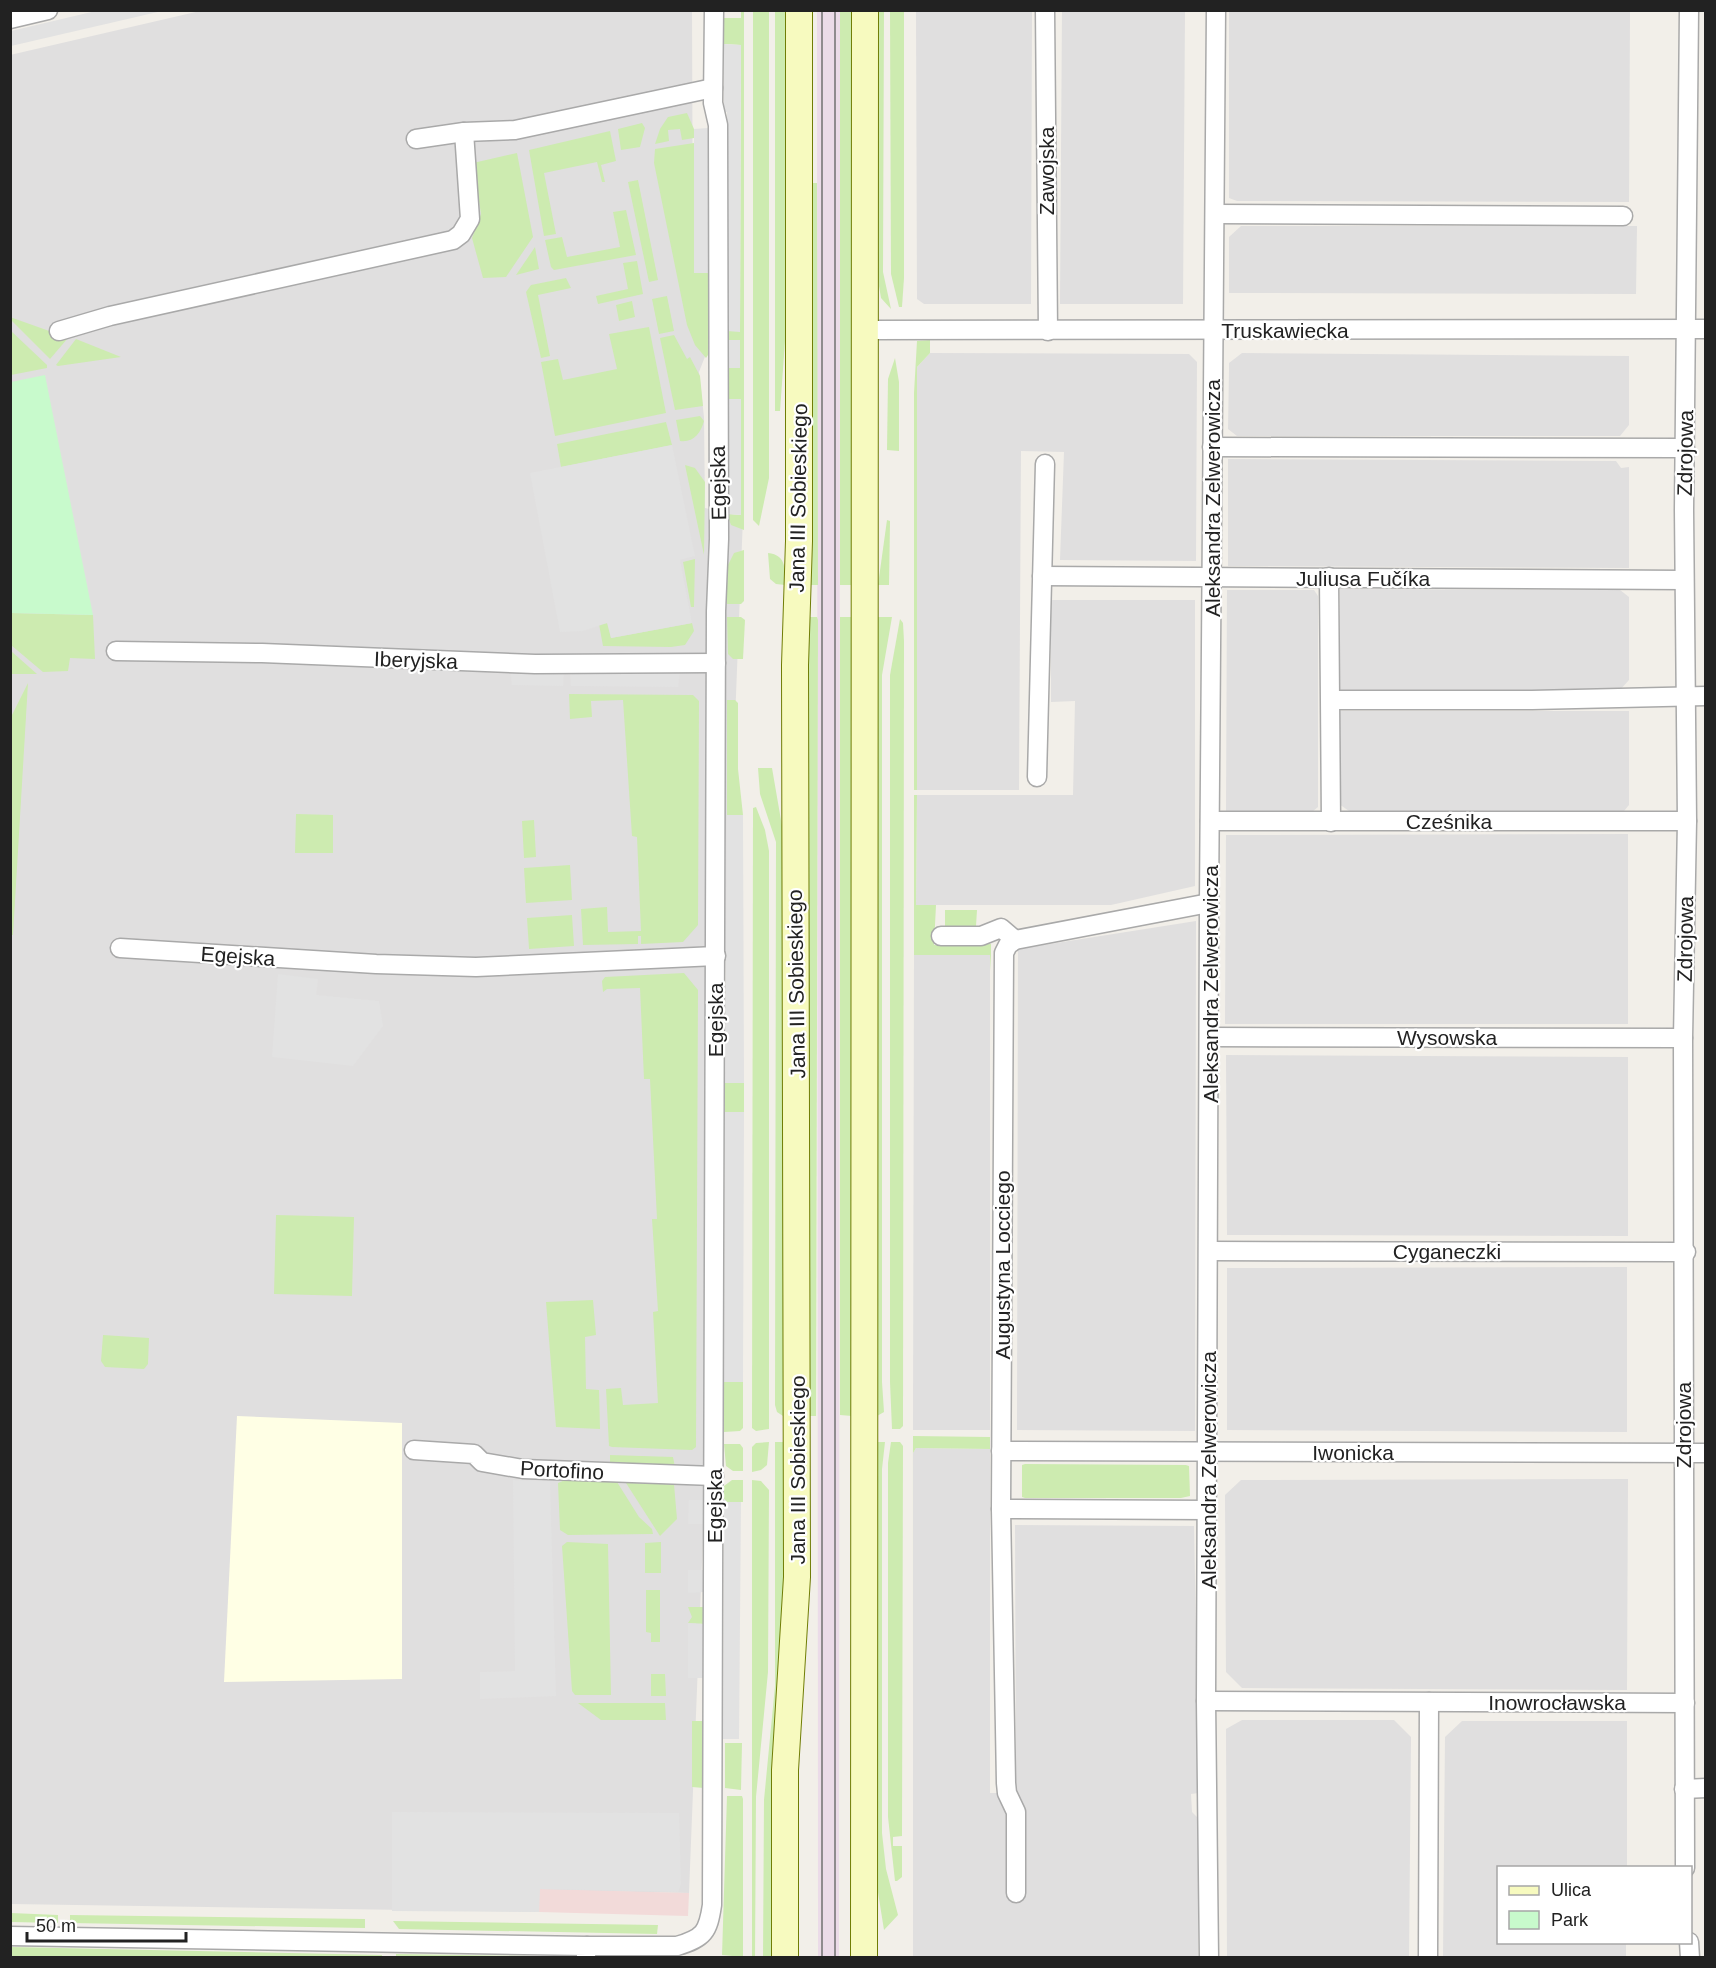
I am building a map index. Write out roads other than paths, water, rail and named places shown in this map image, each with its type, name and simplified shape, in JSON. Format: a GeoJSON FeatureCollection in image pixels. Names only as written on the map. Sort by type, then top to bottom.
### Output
{"type":"FeatureCollection","features":[{"type":"Feature","properties":{"kind":"main road","name":"Jana III Sobieskiego"},"geometry":{"type":"LineString","coordinates":[[784,1958],[786,1760],[797,1565],[795,686],[799,541],[799,10]]}},
{"type":"Feature","properties":{"kind":"main road"},"geometry":{"type":"LineString","coordinates":[[864,1958],[865,10]]}},
{"type":"Feature","properties":{"kind":"street"},"geometry":{"type":"LineString","coordinates":[[10,19],[48,10]]}},
{"type":"Feature","properties":{"kind":"street","name":"Egejska"},"geometry":{"type":"LineString","coordinates":[[10,1936],[586,1952],[677,1946],[703,1935],[709,1923],[714,1842],[718,125],[713,88],[714,10]]}},
{"type":"Feature","properties":{"kind":"street","name":"Zawojska"},"geometry":{"type":"LineString","coordinates":[[1045,10],[1048,331]]}},
{"type":"Feature","properties":{"kind":"street","name":"Aleksandra Zelwerowicza"},"geometry":{"type":"LineString","coordinates":[[1209,1958],[1206,1701],[1216,10]]}},
{"type":"Feature","properties":{"kind":"street","name":"Zdrojowa"},"geometry":{"type":"LineString","coordinates":[[1684,1866],[1683,1452],[1686,1252],[1683,1038],[1687,821],[1684,580],[1689,10]]}},
{"type":"Feature","properties":{"kind":"street"},"geometry":{"type":"LineString","coordinates":[[416,139],[465,132],[515,130],[713,88]]}},
{"type":"Feature","properties":{"kind":"street"},"geometry":{"type":"LineString","coordinates":[[59,331],[110,316],[453,240],[461,234],[470,219],[465,132]]}},
{"type":"Feature","properties":{"kind":"street"},"geometry":{"type":"LineString","coordinates":[[1215,214],[1623,216]]}},
{"type":"Feature","properties":{"kind":"street","name":"Truskawiecka"},"geometry":{"type":"LineString","coordinates":[[865,330],[1706,329]]}},
{"type":"Feature","properties":{"kind":"street"},"geometry":{"type":"LineString","coordinates":[[1212,447],[1685,448]]}},
{"type":"Feature","properties":{"kind":"street"},"geometry":{"type":"LineString","coordinates":[[1037,777],[1045,464]]}},
{"type":"Feature","properties":{"kind":"street","name":"Juliusa Fučíka"},"geometry":{"type":"LineString","coordinates":[[1042,576],[1684,580]]}},
{"type":"Feature","properties":{"kind":"street"},"geometry":{"type":"LineString","coordinates":[[1329,577],[1331,822]]}},
{"type":"Feature","properties":{"kind":"street","name":"Iberyjska"},"geometry":{"type":"LineString","coordinates":[[116,651],[262,653],[535,663],[716,663]]}},
{"type":"Feature","properties":{"kind":"street"},"geometry":{"type":"LineString","coordinates":[[1331,700],[1706,696]]}},
{"type":"Feature","properties":{"kind":"street","name":"Cześnika"},"geometry":{"type":"LineString","coordinates":[[1210,820],[1687,821]]}},
{"type":"Feature","properties":{"kind":"street"},"geometry":{"type":"LineString","coordinates":[[941,936],[981,936],[1001,928],[1015,940],[1209,903]]}},
{"type":"Feature","properties":{"kind":"street","name":"Augustyna Locciego"},"geometry":{"type":"LineString","coordinates":[[1015,940],[1008,945],[1004,953],[1003,966],[1001,1509],[1006,1793],[1016,1812],[1016,1893]]}},
{"type":"Feature","properties":{"kind":"street","name":"Egejska"},"geometry":{"type":"LineString","coordinates":[[120,948],[376,964],[476,967],[716,956]]}},
{"type":"Feature","properties":{"kind":"street","name":"Wysowska"},"geometry":{"type":"LineString","coordinates":[[1210,1037],[1683,1038]]}},
{"type":"Feature","properties":{"kind":"street","name":"Cyganeczki"},"geometry":{"type":"LineString","coordinates":[[1209,1251],[1686,1252]]}},
{"type":"Feature","properties":{"kind":"street","name":"Portofino"},"geometry":{"type":"LineString","coordinates":[[414,1450],[474,1454],[482,1462],[523,1469],[714,1476]]}},
{"type":"Feature","properties":{"kind":"street","name":"Iwonicka"},"geometry":{"type":"LineString","coordinates":[[1001,1451],[1706,1453]]}},
{"type":"Feature","properties":{"kind":"street"},"geometry":{"type":"LineString","coordinates":[[1001,1509],[1207,1510]]}},
{"type":"Feature","properties":{"kind":"street","name":"Inowrocławska"},"geometry":{"type":"LineString","coordinates":[[1206,1701],[1685,1703]]}},
{"type":"Feature","properties":{"kind":"street"},"geometry":{"type":"LineString","coordinates":[[1428,1958],[1429,1702]]}},
{"type":"Feature","properties":{"kind":"street"},"geometry":{"type":"LineString","coordinates":[[1684,1789],[1706,1788]]}},
{"type":"Feature","properties":{"kind":"tram line"},"geometry":{"type":"LineString","coordinates":[[822,10],[822,1958]]}},
{"type":"Feature","properties":{"kind":"tram line"},"geometry":{"type":"LineString","coordinates":[[835,10],[835,1958]]}}]}
